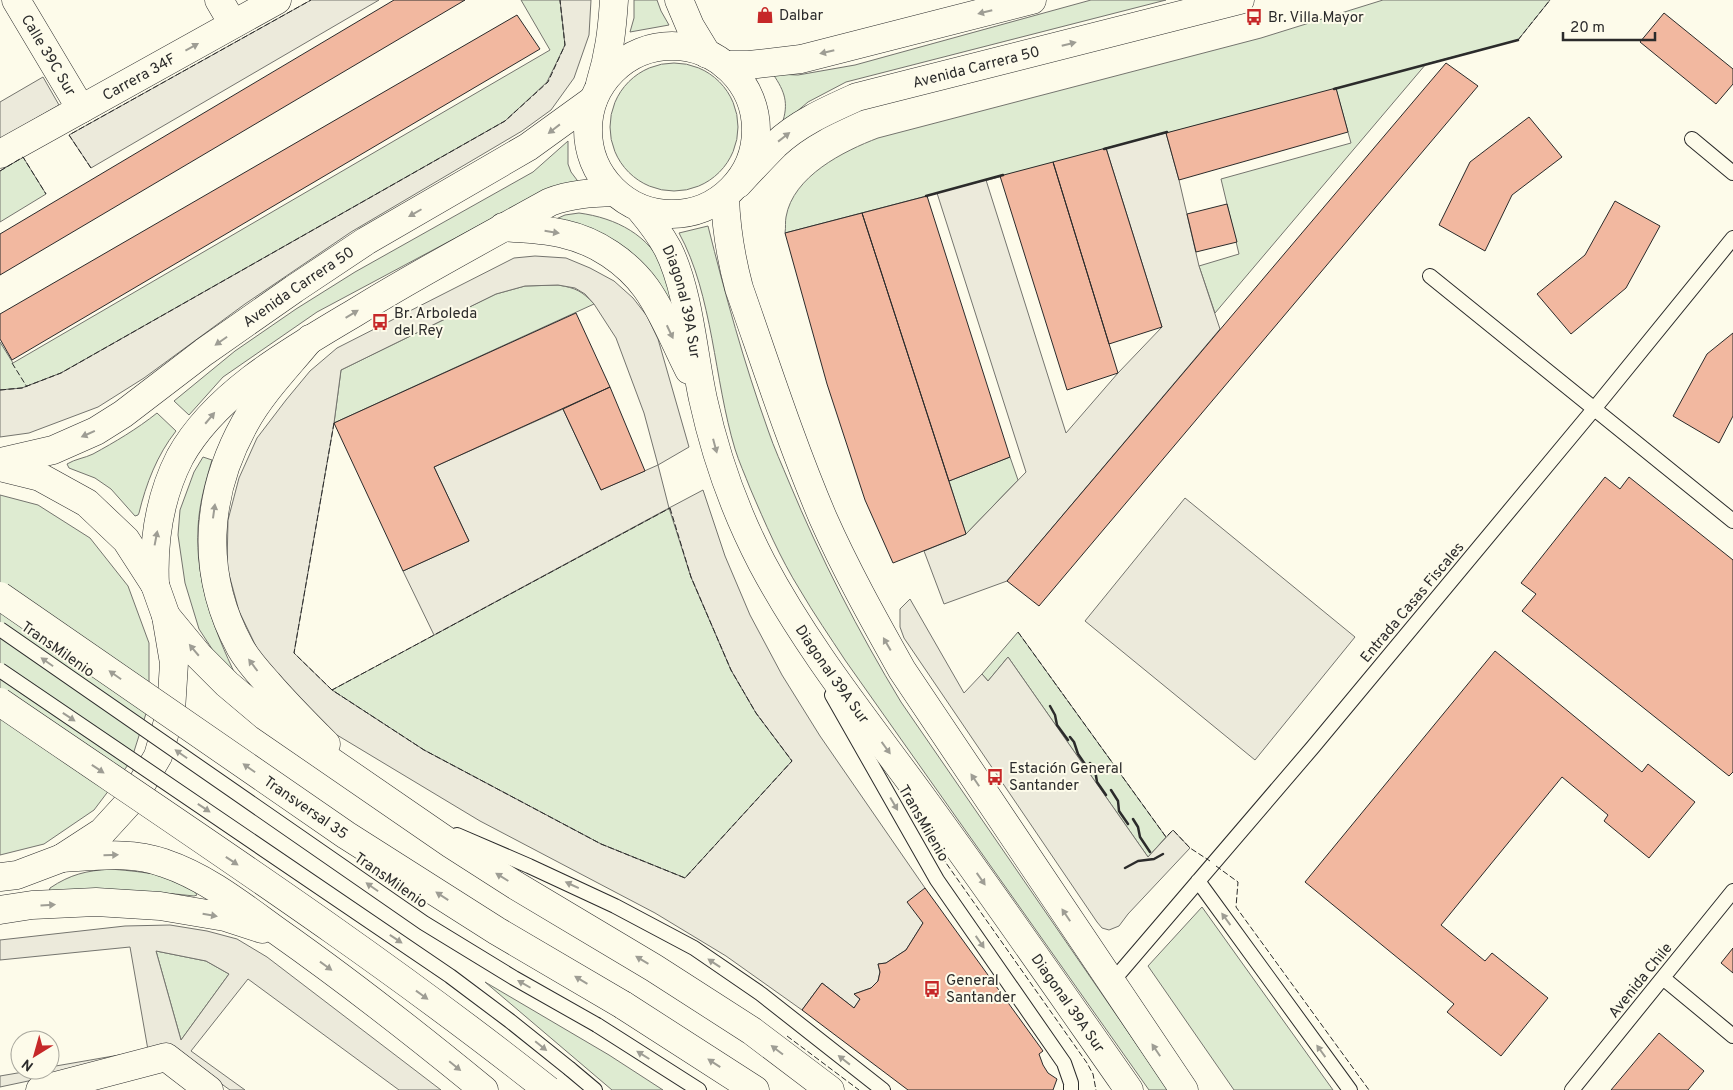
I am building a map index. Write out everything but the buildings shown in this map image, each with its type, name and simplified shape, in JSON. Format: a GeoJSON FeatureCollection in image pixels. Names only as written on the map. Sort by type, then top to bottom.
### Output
{"type":"FeatureCollection","features":[{"type":"Feature","properties":{"kind":"main road","name":"Calle 39C Sur"},"geometry":{"type":"LineString","coordinates":[[16,0],[81,109]]}},
{"type":"Feature","properties":{"kind":"main road"},"geometry":{"type":"LineString","coordinates":[[219,0],[233,24]]}},
{"type":"Feature","properties":{"kind":"main road","name":"Carrera 34F"},"geometry":{"type":"LineString","coordinates":[[0,154],[277,0]]}},
{"type":"Feature","properties":{"kind":"main road"},"geometry":{"type":"LineString","coordinates":[[614,0],[608,57],[587,124],[589,149],[598,172],[614,192],[626,201],[639,208],[660,214],[683,214],[705,208],[731,191],[751,162],[756,135],[754,109],[743,85],[716,59],[690,26],[679,0]]}},
{"type":"Feature","properties":{"kind":"main road"},"geometry":{"type":"LineString","coordinates":[[596,92],[616,67],[636,54],[659,47],[683,47],[716,59],[749,65],[801,58],[1032,0]]}},
{"type":"Feature","properties":{"kind":"main road","name":"Avenida Carrera 50"},"geometry":{"type":"LineString","coordinates":[[731,191],[776,144],[800,125],[827,110],[857,98],[1240,0]]}},
{"type":"Feature","properties":{"kind":"main road","name":"Avenida Carrera 50"},"geometry":{"type":"LineString","coordinates":[[0,462],[53,450],[96,431],[123,414],[204,352],[294,289],[374,237],[528,147],[596,92]]}},
{"type":"Feature","properties":{"kind":"main road"},"geometry":{"type":"LineString","coordinates":[[731,191],[726,225],[734,267],[746,306],[791,439],[824,518],[865,605],[902,670],[1184,1090]]}},
{"type":"Feature","properties":{"kind":"main road"},"geometry":{"type":"LineString","coordinates":[[155,586],[155,544],[166,492],[181,456],[193,438],[222,404],[258,374],[310,339],[404,282],[550,202],[566,196],[614,192]]}},
{"type":"Feature","properties":{"kind":"main road","name":"Diagonal 39A Sur"},"geometry":{"type":"LineString","coordinates":[[639,208],[656,228],[669,251],[687,313],[703,398],[718,458],[736,505],[762,562],[812,646],[959,848],[1128,1090]]}},
{"type":"Feature","properties":{"kind":"main road"},"geometry":{"type":"LineString","coordinates":[[503,228],[547,231],[586,240],[601,248],[625,266],[646,288],[703,398]]}},
{"type":"Feature","properties":{"kind":"main road"},"geometry":{"type":"LineString","coordinates":[[310,339],[268,389],[246,421],[228,458],[220,480],[211,535],[215,577],[227,619],[240,648],[256,670],[311,730],[393,805]]}},
{"type":"Feature","properties":{"kind":"main road"},"geometry":{"type":"LineString","coordinates":[[0,467],[40,478],[87,503],[126,540],[155,586],[166,616],[174,663],[171,711],[158,756],[134,797],[102,832],[62,858],[17,875],[0,877]]}},
{"type":"Feature","properties":{"kind":"main road","name":"Transversal 35"},"geometry":{"type":"LineString","coordinates":[[0,596],[346,834],[490,926],[623,1005],[755,1090]]}},
{"type":"Feature","properties":{"kind":"main road"},"geometry":{"type":"LineString","coordinates":[[166,616],[199,656],[226,684],[264,716],[493,871],[654,968],[752,1031],[830,1090]]}},
{"type":"Feature","properties":{"kind":"main road"},"geometry":{"type":"LineString","coordinates":[[0,702],[328,926],[548,1090]]}},
{"type":"Feature","properties":{"kind":"main road"},"geometry":{"type":"LineString","coordinates":[[62,858],[117,855],[143,857],[163,862],[190,874],[229,896],[351,984],[484,1090]]}},
{"type":"Feature","properties":{"kind":"main road"},"geometry":{"type":"LineString","coordinates":[[0,910],[32,905],[96,902],[160,906],[225,917],[287,938]]}},
{"type":"Feature","properties":{"kind":"main road"},"geometry":{"type":"LineString","coordinates":[[40,1090],[166,1058],[209,1090]]}},
{"type":"Feature","properties":{"kind":"lane"},"geometry":{"type":"LineString","coordinates":[[1692,139],[1733,173]]}},
{"type":"Feature","properties":{"kind":"lane","name":"Entrada Casas Fiscales"},"geometry":{"type":"LineString","coordinates":[[1111,983],[1313,747],[1594,409],[1733,238]]}},
{"type":"Feature","properties":{"kind":"lane"},"geometry":{"type":"LineString","coordinates":[[1430,276],[1733,521]]}},
{"type":"Feature","properties":{"kind":"lane","name":"TransMilenio"},"geometry":{"type":"LineString","coordinates":[[762,562],[801,640],[937,880],[1064,1063],[1071,1083],[1071,1090]]}},
{"type":"Feature","properties":{"kind":"lane","name":"TransMilenio"},"geometry":{"type":"LineString","coordinates":[[0,629],[424,923],[514,978],[597,1025],[699,1090]]}},
{"type":"Feature","properties":{"kind":"lane"},"geometry":{"type":"LineString","coordinates":[[0,670],[450,976],[595,1090]]}},
{"type":"Feature","properties":{"kind":"lane"},"geometry":{"type":"LineString","coordinates":[[393,805],[615,906],[694,948],[761,994],[883,1090]]}},
{"type":"Feature","properties":{"kind":"lane"},"geometry":{"type":"LineString","coordinates":[[1198,881],[1350,1090]]}},
{"type":"Feature","properties":{"kind":"lane","name":"Avenida Chile"},"geometry":{"type":"LineString","coordinates":[[1572,1090],[1733,891]]}},
{"type":"Feature","properties":{"kind":"lane"},"geometry":{"type":"LineString","coordinates":[[1663,978],[1733,1036]]}},
{"type":"Feature","properties":{"kind":"green space"},"geometry":{"type":"Polygon","coordinates":[[[521,0],[560,0],[565,45],[548,82],[505,121],[61,373],[22,388],[0,390],[0,342],[13,363],[550,50],[521,0]]]}},
{"type":"Feature","properties":{"kind":"green space"},"geometry":{"type":"Polygon","coordinates":[[[634,0],[657,0],[669,25],[630,32],[634,18],[634,0]]]}},
{"type":"Feature","properties":{"kind":"green space"},"geometry":{"type":"Polygon","coordinates":[[[1091,0],[1166,0],[846,82],[808,102],[782,124],[785,98],[773,74],[798,75],[855,65],[1091,0]]]}},
{"type":"Feature","properties":{"kind":"green space"},"geometry":{"type":"Polygon","coordinates":[[[1383,0],[1550,0],[1518,40],[1426,64],[1215,313],[1199,266],[1239,254],[1221,179],[1351,143],[1336,89],[785,233],[786,217],[791,202],[809,177],[850,150],[878,138],[1261,38],[1383,0]]]}},
{"type":"Feature","properties":{"kind":"green space"},"geometry":{"type":"Polygon","coordinates":[[[674,63],[687,64],[699,68],[719,82],[733,102],[737,114],[737,140],[733,152],[719,172],[699,186],[687,190],[674,191],[661,190],[649,186],[629,172],[615,152],[611,140],[610,127],[611,114],[615,102],[629,82],[649,68],[661,64],[674,63]]]}},
{"type":"Feature","properties":{"kind":"green space"},"geometry":{"type":"Polygon","coordinates":[[[568,141],[568,164],[571,172],[580,184],[534,196],[317,312],[223,377],[189,415],[174,401],[235,351],[296,309],[355,272],[533,172],[568,141]]]}},
{"type":"Feature","properties":{"kind":"green space"},"geometry":{"type":"Polygon","coordinates":[[[23,157],[46,194],[0,222],[0,171],[23,157]]]}},
{"type":"Feature","properties":{"kind":"green space"},"geometry":{"type":"Polygon","coordinates":[[[579,213],[593,215],[619,224],[641,238],[650,247],[659,258],[665,271],[675,317],[547,223],[565,215],[579,213]]]}},
{"type":"Feature","properties":{"kind":"green space"},"geometry":{"type":"Polygon","coordinates":[[[708,226],[735,328],[770,437],[814,539],[855,621],[901,702],[1168,1090],[1149,1090],[845,660],[786,565],[761,514],[735,449],[699,283],[679,233],[708,226]]]}},
{"type":"Feature","properties":{"kind":"green space"},"geometry":{"type":"Polygon","coordinates":[[[558,285],[570,287],[578,291],[594,304],[334,423],[341,370],[496,294],[525,286],[558,285]]]}},
{"type":"Feature","properties":{"kind":"green space"},"geometry":{"type":"Polygon","coordinates":[[[157,413],[176,431],[158,460],[145,491],[139,513],[135,516],[111,489],[95,478],[69,468],[67,464],[101,449],[134,430],[157,413]]]}},
{"type":"Feature","properties":{"kind":"green space"},"geometry":{"type":"Polygon","coordinates":[[[203,457],[212,460],[199,519],[198,547],[200,567],[203,586],[214,623],[236,676],[214,652],[199,629],[185,583],[178,535],[180,510],[194,472],[203,457]]]}},
{"type":"Feature","properties":{"kind":"green space"},"geometry":{"type":"Polygon","coordinates":[[[1010,457],[1018,480],[966,534],[949,481],[1010,457]]]}},
{"type":"Feature","properties":{"kind":"green space"},"geometry":{"type":"Polygon","coordinates":[[[0,495],[38,505],[90,538],[128,586],[149,643],[149,704],[131,761],[94,810],[44,844],[0,855],[0,495]]]}},
{"type":"Feature","properties":{"kind":"green space"},"geometry":{"type":"Polygon","coordinates":[[[670,508],[691,577],[731,670],[756,713],[792,761],[685,878],[601,844],[424,750],[332,690],[670,508]]]}},
{"type":"Feature","properties":{"kind":"green space"},"geometry":{"type":"Polygon","coordinates":[[[1018,632],[1166,837],[1148,857],[1008,657],[988,681],[982,674],[1018,632]]]}},
{"type":"Feature","properties":{"kind":"green space"},"geometry":{"type":"Polygon","coordinates":[[[110,869],[170,878],[191,888],[197,895],[122,891],[49,892],[50,888],[72,876],[110,869]]]}},
{"type":"Feature","properties":{"kind":"green space"},"geometry":{"type":"Polygon","coordinates":[[[1202,907],[1333,1090],[1234,1090],[1148,966],[1202,907]]]}},
{"type":"Feature","properties":{"kind":"green space"},"geometry":{"type":"Polygon","coordinates":[[[156,951],[206,961],[229,974],[181,1040],[156,951]]]}},
{"type":"Feature","properties":{"kind":"green space"},"geometry":{"type":"Polygon","coordinates":[[[485,982],[609,1055],[663,1090],[612,1090],[485,982]]]}},
{"type":"Feature","properties":{"kind":"shaded area"},"geometry":{"type":"Polygon","coordinates":[[[311,0],[379,0],[91,168],[69,135],[311,0]]]}},
{"type":"Feature","properties":{"kind":"shaded area"},"geometry":{"type":"Polygon","coordinates":[[[560,0],[591,0],[589,35],[574,78],[551,110],[522,131],[351,232],[245,304],[144,378],[98,407],[29,433],[0,437],[0,390],[22,388],[61,373],[505,121],[547,82],[565,45],[560,0]]]}},
{"type":"Feature","properties":{"kind":"shaded area"},"geometry":{"type":"Polygon","coordinates":[[[43,77],[59,105],[0,139],[0,102],[43,77]]]}},
{"type":"Feature","properties":{"kind":"shaded area"},"geometry":{"type":"Polygon","coordinates":[[[1166,133],[1199,266],[1220,329],[1007,581],[944,604],[924,551],[966,534],[1026,472],[937,193],[986,180],[1066,433],[1118,373],[1162,327],[1106,148],[1166,133]]]}},
{"type":"Feature","properties":{"kind":"shaded area"},"geometry":{"type":"Polygon","coordinates":[[[535,256],[566,258],[614,281],[633,298],[647,316],[658,339],[689,447],[658,465],[644,413],[616,338],[594,304],[585,294],[575,288],[558,285],[525,286],[496,294],[341,370],[334,423],[294,653],[332,690],[424,750],[601,844],[685,878],[792,761],[756,713],[731,670],[691,577],[669,508],[703,490],[725,556],[750,615],[782,675],[820,736],[925,888],[923,923],[906,950],[886,963],[878,964],[880,972],[878,981],[871,988],[854,994],[860,999],[854,1008],[822,983],[802,1010],[726,956],[655,913],[480,821],[327,729],[263,661],[239,611],[227,567],[228,520],[239,478],[257,438],[286,400],[310,371],[337,348],[514,258],[535,256]]]}},
{"type":"Feature","properties":{"kind":"shaded area"},"geometry":{"type":"Polygon","coordinates":[[[563,409],[601,490],[658,465],[669,508],[434,635],[403,571],[469,541],[434,467],[563,409]]]}},
{"type":"Feature","properties":{"kind":"shaded area"},"geometry":{"type":"Polygon","coordinates":[[[1185,498],[1355,637],[1255,760],[1085,621],[1185,498]]]}},
{"type":"Feature","properties":{"kind":"shaded area"},"geometry":{"type":"Polygon","coordinates":[[[910,599],[964,693],[982,674],[988,681],[1008,657],[1148,857],[1173,830],[1190,848],[1119,926],[1109,930],[1102,928],[1097,922],[904,638],[900,627],[900,609],[910,599]]]}},
{"type":"Feature","properties":{"kind":"shaded area"},"geometry":{"type":"Polygon","coordinates":[[[170,925],[207,931],[237,939],[267,957],[441,1090],[399,1090],[248,979],[191,1051],[245,1090],[230,1090],[174,1050],[60,1074],[60,1065],[148,1050],[130,947],[0,960],[0,940],[125,926],[170,925]],[[156,951],[181,1040],[229,974],[206,961],[156,951]]]}},
{"type":"Feature","properties":{"kind":"shaded area"},"geometry":{"type":"Polygon","coordinates":[[[10,1074],[10,1080],[33,1080],[0,1087],[0,1076],[10,1074]]]}},
{"type":"Feature","properties":{"kind":"fence"},"geometry":{"type":"LineString","coordinates":[[91,168],[69,135],[311,0]]}},
{"type":"Feature","properties":{"kind":"fence"},"geometry":{"type":"LineString","coordinates":[[0,390],[22,388],[61,373],[505,121],[548,82],[565,45],[560,0]]}},
{"type":"Feature","properties":{"kind":"fence"},"geometry":{"type":"LineString","coordinates":[[1518,40],[1550,0]]}},
{"type":"Feature","properties":{"kind":"fence"},"geometry":{"type":"LineString","coordinates":[[0,171],[23,157],[46,194]]}},
{"type":"Feature","properties":{"kind":"fence"},"geometry":{"type":"LineString","coordinates":[[12,363],[27,387]]}},
{"type":"Feature","properties":{"kind":"fence"},"geometry":{"type":"LineString","coordinates":[[332,690],[294,653],[334,423]]}},
{"type":"Feature","properties":{"kind":"fence"},"geometry":{"type":"LineString","coordinates":[[670,508],[691,577],[731,670],[756,713],[792,761],[685,878],[601,844],[424,750],[332,690],[670,508]]}},
{"type":"Feature","properties":{"kind":"fence"},"geometry":{"type":"LineString","coordinates":[[1018,632],[1166,837],[1173,830],[1190,848],[1210,861]]}},
{"type":"Feature","properties":{"kind":"fence"},"geometry":{"type":"LineString","coordinates":[[927,836],[1087,1063],[1093,1074],[1096,1090]]}},
{"type":"Feature","properties":{"kind":"fence"},"geometry":{"type":"LineString","coordinates":[[1216,866],[1238,882],[1236,907],[1369,1090]]}},
{"type":"Feature","properties":{"kind":"fence"},"geometry":{"type":"LineString","coordinates":[[787,1036],[859,1090]]}},
{"type":"Feature","properties":{"kind":"wall"},"geometry":{"type":"LineString","coordinates":[[1334,89],[1518,40]]}},
{"type":"Feature","properties":{"kind":"wall"},"geometry":{"type":"LineString","coordinates":[[1104,149],[1167,132]]}},
{"type":"Feature","properties":{"kind":"wall"},"geometry":{"type":"LineString","coordinates":[[926,196],[1003,175]]}},
{"type":"Feature","properties":{"kind":"wall"},"geometry":{"type":"LineString","coordinates":[[1050,706],[1055,715],[1057,725],[1068,740]]}},
{"type":"Feature","properties":{"kind":"wall"},"geometry":{"type":"LineString","coordinates":[[1070,737],[1087,767]]}},
{"type":"Feature","properties":{"kind":"wall"},"geometry":{"type":"LineString","coordinates":[[1090,763],[1095,770],[1097,782],[1106,795]]}},
{"type":"Feature","properties":{"kind":"wall"},"geometry":{"type":"LineString","coordinates":[[1111,790],[1118,801],[1119,811],[1128,824]]}},
{"type":"Feature","properties":{"kind":"wall"},"geometry":{"type":"LineString","coordinates":[[1133,819],[1138,827],[1140,837],[1150,852]]}},
{"type":"Feature","properties":{"kind":"wall"},"geometry":{"type":"LineString","coordinates":[[1125,868],[1138,861],[1154,859],[1163,854]]}},
{"type":"Feature","properties":{"kind":"place","name":"Dalbar"},"geometry":{"type":"Point","coordinates":[765,15]}},
{"type":"Feature","properties":{"kind":"place","name":"Br. Villa Mayor"},"geometry":{"type":"Point","coordinates":[1254,17]}},
{"type":"Feature","properties":{"kind":"place","name":"Br. Arboleda del Rey"},"geometry":{"type":"Point","coordinates":[380,322]}},
{"type":"Feature","properties":{"kind":"place","name":"Estación General Santander"},"geometry":{"type":"Point","coordinates":[995,777]}},
{"type":"Feature","properties":{"kind":"place","name":"General Santander"},"geometry":{"type":"Point","coordinates":[932,989]}}]}
